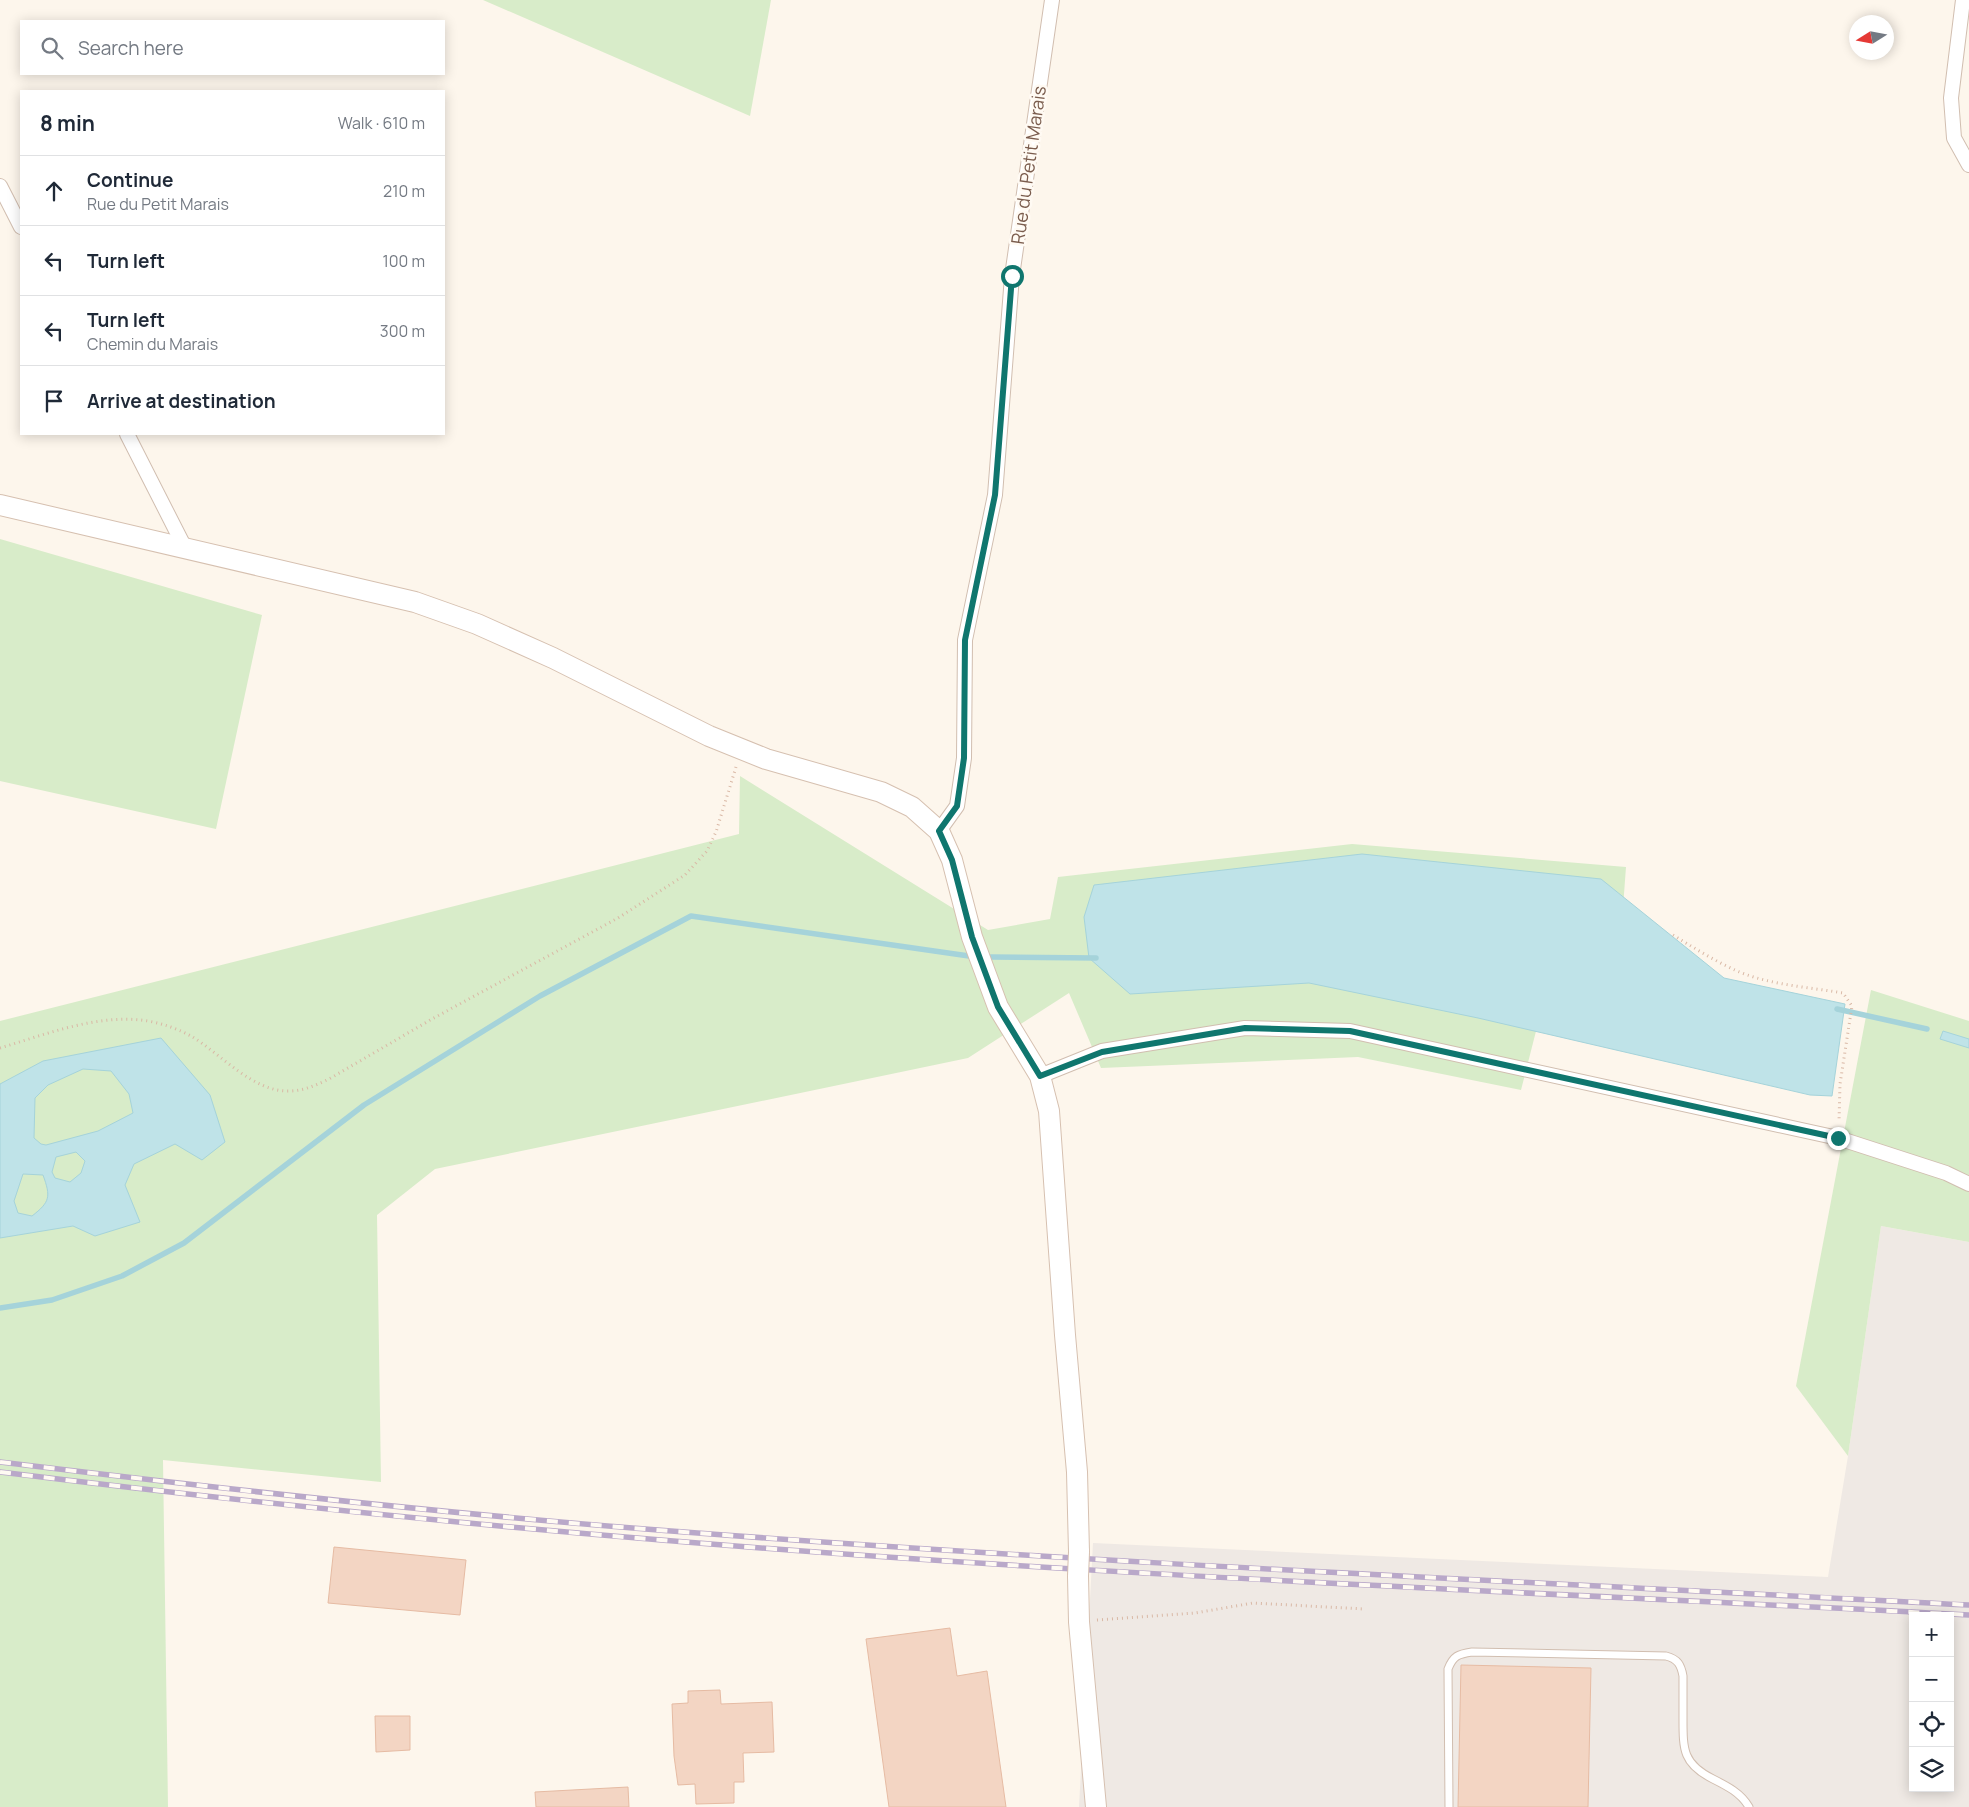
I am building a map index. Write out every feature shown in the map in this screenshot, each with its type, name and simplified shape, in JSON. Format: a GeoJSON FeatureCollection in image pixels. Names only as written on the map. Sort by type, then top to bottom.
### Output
{"type":"FeatureCollection","features":[{"type":"Feature","properties":{"kind":"street","name":"Rue du Petit Marais"},"geometry":{"type":"LineString","coordinates":[[939,831],[957,806],[964,758],[965,640],[995,495],[1012,276],[1052,0]]}},
{"type":"Feature","properties":{"kind":"street"},"geometry":{"type":"LineString","coordinates":[[1963,0],[1951,98],[1954,138],[1969,165]]}},
{"type":"Feature","properties":{"kind":"street"},"geometry":{"type":"LineString","coordinates":[[0,186],[20,225]]}},
{"type":"Feature","properties":{"kind":"street"},"geometry":{"type":"LineString","coordinates":[[128,435],[185,548]]}},
{"type":"Feature","properties":{"kind":"street"},"geometry":{"type":"LineString","coordinates":[[0,505],[415,602],[477,624],[553,658],[709,736],[742,750],[766,759],[882,792],[912,807],[939,831],[952,860],[972,937],[998,1007],[1040,1076],[1049,1111],[1077,1472],[1079,1622],[1096,1807]]}},
{"type":"Feature","properties":{"kind":"street"},"geometry":{"type":"LineString","coordinates":[[1040,1076],[1102,1052],[1245,1028],[1350,1031],[1838,1138],[1946,1173],[1969,1184]]}},
{"type":"Feature","properties":{"kind":"lane"},"geometry":{"type":"LineString","coordinates":[[1449,1807],[1448,1669],[1452,1658],[1459,1654],[1472,1652],[1666,1656],[1675,1659],[1682,1667],[1683,1745],[1688,1758],[1706,1776],[1734,1790],[1746,1801],[1749,1807]]}},
{"type":"Feature","properties":{"kind":"path"},"geometry":{"type":"LineString","coordinates":[[0,1048],[84,1024],[134,1019],[163,1024],[191,1036],[263,1086],[288,1091],[302,1090],[315,1086],[432,1019],[618,918],[685,875],[707,851],[716,832],[742,750]]}},
{"type":"Feature","properties":{"kind":"path"},"geometry":{"type":"LineString","coordinates":[[1673,935],[1704,955],[1739,971],[1772,981],[1843,993],[1852,1006],[1840,1084],[1838,1138]]}},
{"type":"Feature","properties":{"kind":"path"},"geometry":{"type":"LineString","coordinates":[[1079,1622],[1195,1612],[1253,1603],[1364,1609]]}},
{"type":"Feature","properties":{"kind":"shaded area"},"geometry":{"type":"Polygon","coordinates":[[[1881,1226],[1969,1242],[1969,1807],[1079,1807],[1093,1543],[1828,1577],[1848,1456],[1881,1226]]]}},
{"type":"Feature","properties":{"kind":"green space"},"geometry":{"type":"Polygon","coordinates":[[[483,0],[771,0],[750,116],[483,0]]]}},
{"type":"Feature","properties":{"kind":"green space"},"geometry":{"type":"Polygon","coordinates":[[[0,539],[262,615],[216,829],[0,781],[0,539]]]}},
{"type":"Feature","properties":{"kind":"green space"},"geometry":{"type":"Polygon","coordinates":[[[740,776],[988,930],[1050,919],[1058,877],[1352,844],[1626,867],[1617,988],[1547,988],[1521,1090],[1358,1057],[1101,1068],[1069,993],[968,1058],[435,1169],[377,1215],[381,1482],[163,1460],[168,1807],[0,1807],[0,1021],[739,834],[740,776]]]}},
{"type":"Feature","properties":{"kind":"green space"},"geometry":{"type":"Polygon","coordinates":[[[1871,990],[1969,1021],[1969,1242],[1881,1226],[1848,1456],[1796,1386],[1871,990]]]}},
{"type":"Feature","properties":{"kind":"water"},"geometry":{"type":"Polygon","coordinates":[[[1362,854],[1601,879],[1724,978],[1845,1004],[1832,1096],[1810,1095],[1478,1018],[1309,983],[1130,994],[1089,958],[1084,917],[1094,885],[1362,854]]]}},
{"type":"Feature","properties":{"kind":"water"},"geometry":{"type":"Polygon","coordinates":[[[1943,1031],[1969,1039],[1969,1048],[1940,1039],[1943,1031]]]}},
{"type":"Feature","properties":{"kind":"water"},"geometry":{"type":"Polygon","coordinates":[[[161,1038],[210,1095],[225,1142],[202,1160],[175,1144],[134,1164],[125,1185],[140,1222],[95,1236],[73,1226],[0,1238],[0,1084],[43,1061],[161,1038]],[[83,1069],[48,1085],[35,1098],[34,1138],[41,1144],[46,1145],[98,1131],[133,1113],[129,1094],[111,1071],[83,1069]],[[76,1152],[56,1157],[52,1172],[55,1178],[70,1182],[81,1173],[85,1161],[76,1152]],[[23,1174],[14,1201],[18,1213],[32,1216],[38,1211],[46,1203],[48,1194],[43,1175],[23,1174]]]}},
{"type":"Feature","properties":{"kind":"building"},"geometry":{"type":"Polygon","coordinates":[[[334,1547],[466,1560],[460,1615],[328,1603],[334,1547]]]}},
{"type":"Feature","properties":{"kind":"building"},"geometry":{"type":"Polygon","coordinates":[[[950,1628],[957,1676],[987,1671],[1006,1807],[889,1807],[866,1639],[950,1628]]]}},
{"type":"Feature","properties":{"kind":"building"},"geometry":{"type":"Polygon","coordinates":[[[1461,1665],[1591,1668],[1588,1807],[1458,1807],[1461,1665]]]}},
{"type":"Feature","properties":{"kind":"building"},"geometry":{"type":"Polygon","coordinates":[[[720,1690],[721,1704],[772,1702],[774,1752],[743,1753],[744,1782],[734,1782],[734,1803],[696,1804],[695,1784],[678,1785],[674,1756],[672,1704],[688,1703],[688,1691],[720,1690]]]}},
{"type":"Feature","properties":{"kind":"building"},"geometry":{"type":"Polygon","coordinates":[[[375,1716],[410,1716],[410,1750],[376,1752],[375,1716]]]}},
{"type":"Feature","properties":{"kind":"building"},"geometry":{"type":"Polygon","coordinates":[[[628,1787],[629,1807],[536,1807],[535,1792],[628,1787]]]}},
{"type":"Feature","properties":{"kind":"waterway"},"geometry":{"type":"LineString","coordinates":[[0,1308],[52,1300],[122,1276],[184,1243],[364,1105],[540,996],[691,916],[969,956]]}},
{"type":"Feature","properties":{"kind":"waterway"},"geometry":{"type":"LineString","coordinates":[[991,957],[1096,958]]}},
{"type":"Feature","properties":{"kind":"waterway"},"geometry":{"type":"LineString","coordinates":[[1837,1009],[1927,1029]]}},
{"type":"Feature","properties":{"kind":"railway"},"geometry":{"type":"LineString","coordinates":[[0,1462],[167,1482],[503,1517],[833,1543],[1157,1563],[1969,1605]]}},
{"type":"Feature","properties":{"kind":"railway"},"geometry":{"type":"LineString","coordinates":[[0,1472],[413,1518],[824,1553],[1315,1582],[1969,1615]]}},
{"type":"Feature","properties":{"kind":"route"},"geometry":{"type":"LineString","coordinates":[[1012,276],[995,495],[965,640],[964,758],[957,806],[939,831],[952,860],[972,937],[998,1007],[1040,1076],[1102,1052],[1245,1028],[1350,1031],[1838,1138]]}}]}
